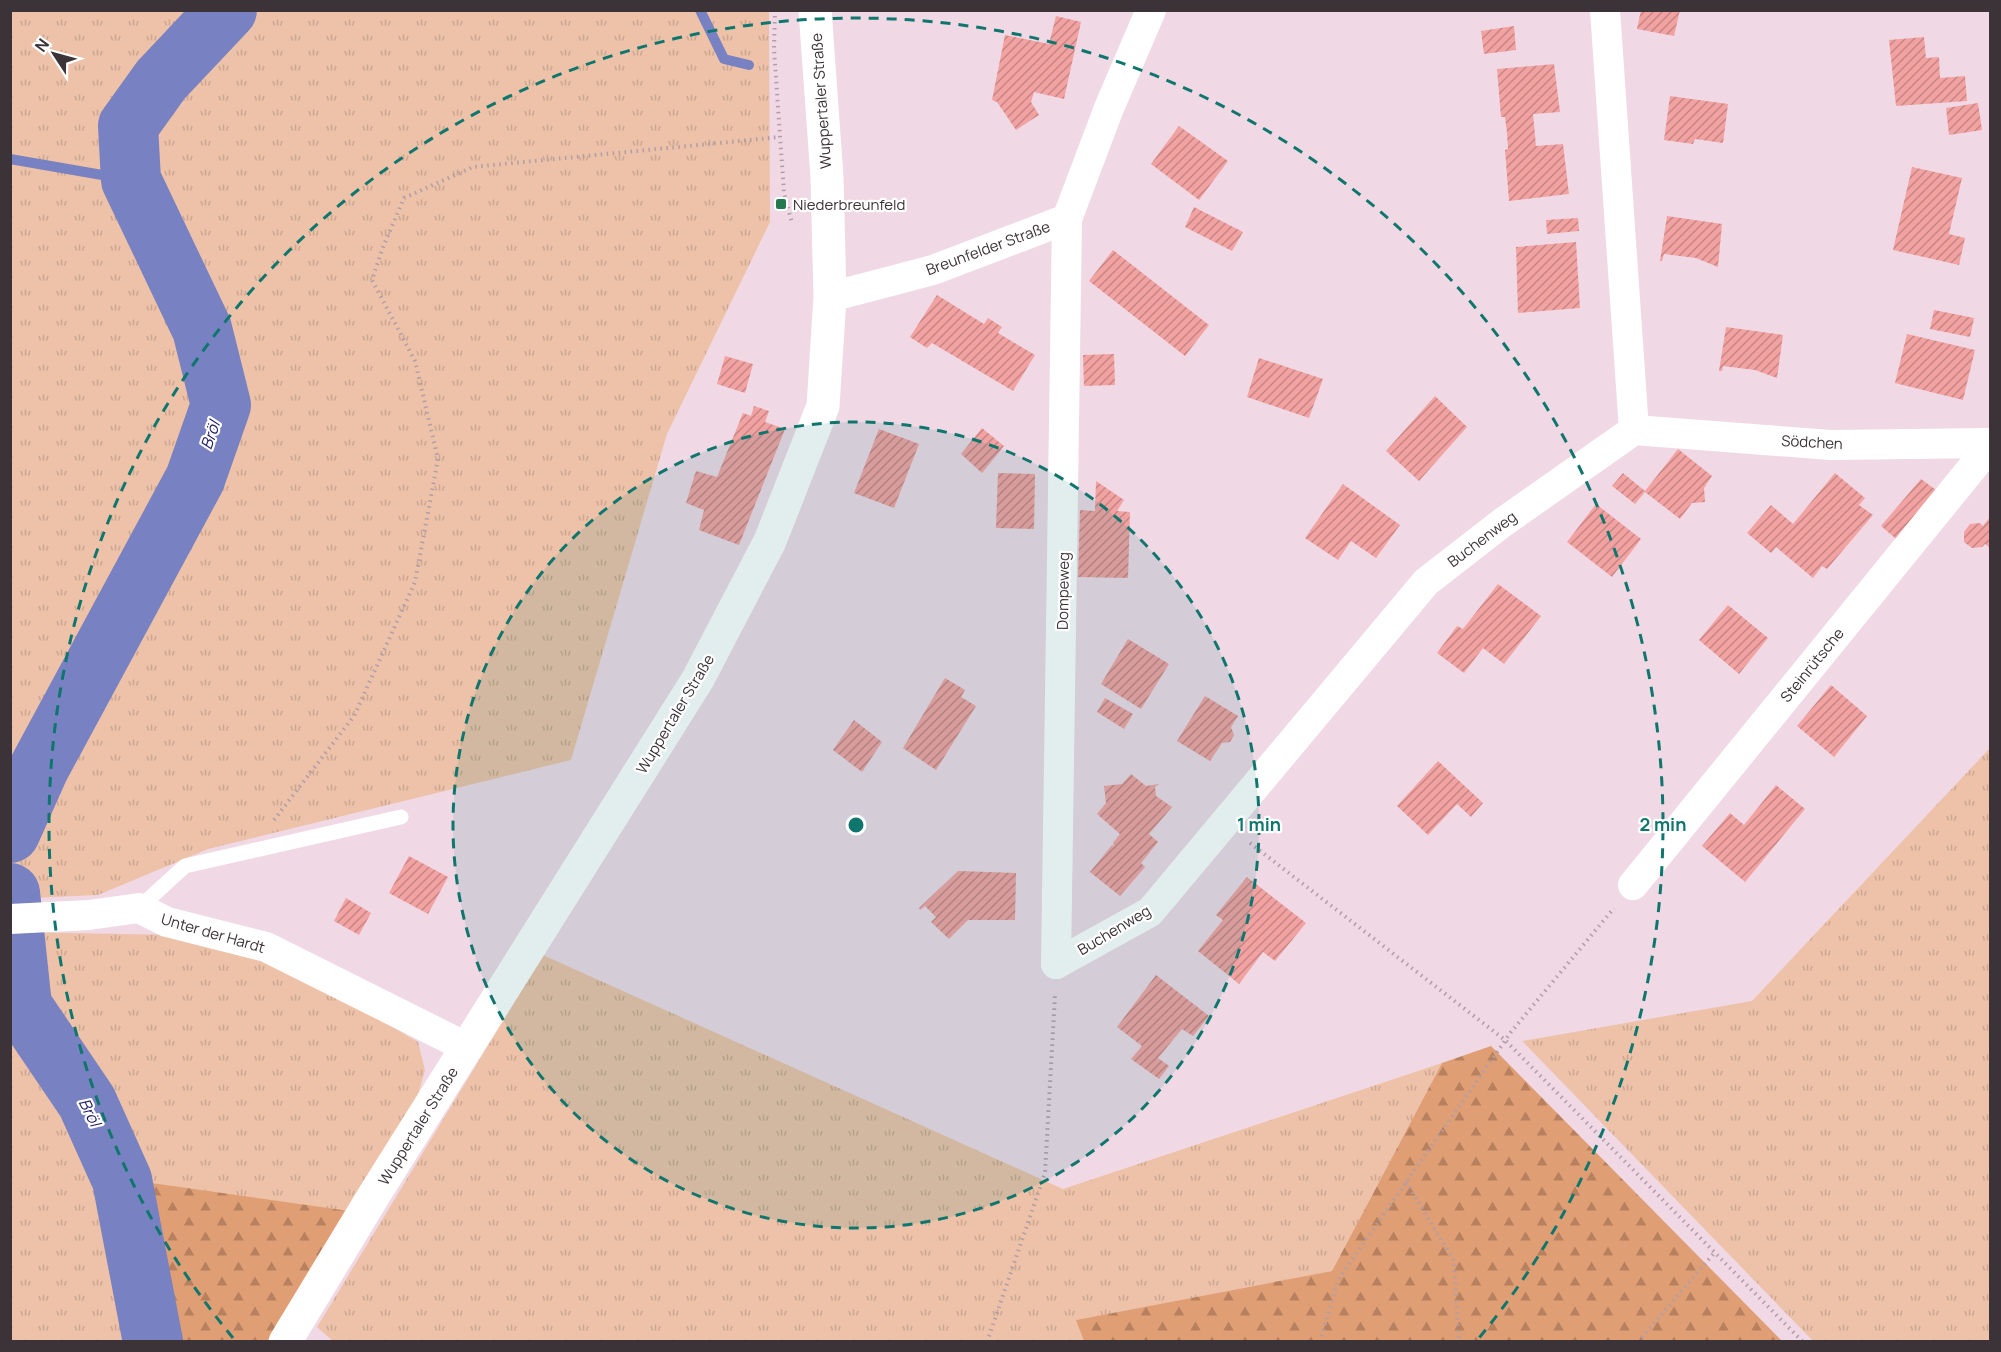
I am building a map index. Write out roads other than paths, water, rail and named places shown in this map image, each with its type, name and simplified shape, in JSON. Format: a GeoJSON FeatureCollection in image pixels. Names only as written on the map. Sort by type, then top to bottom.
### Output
{"type":"FeatureCollection","features":[{"type":"Feature","properties":{"kind":"main road","name":"Wuppertaler Straße"},"geometry":{"type":"LineString","coordinates":[[285,1341],[374,1195],[699,680],[770,541],[823,406],[830,297],[827,177],[815,10]]}},
{"type":"Feature","properties":{"kind":"street","name":"Breunfelder Straße"},"geometry":{"type":"LineString","coordinates":[[830,297],[933,270],[1067,219],[1109,108],[1151,10]]}},
{"type":"Feature","properties":{"kind":"street"},"geometry":{"type":"LineString","coordinates":[[1605,10],[1634,430]]}},
{"type":"Feature","properties":{"kind":"street","name":"Dompeweg"},"geometry":{"type":"LineString","coordinates":[[1056,964],[1067,219]]}},
{"type":"Feature","properties":{"kind":"street","name":"Södchen"},"geometry":{"type":"LineString","coordinates":[[1634,430],[1831,445],[1990,444]]}},
{"type":"Feature","properties":{"kind":"street","name":"Buchenweg"},"geometry":{"type":"LineString","coordinates":[[1056,964],[1150,912],[1426,582],[1502,523],[1634,430]]}},
{"type":"Feature","properties":{"kind":"street","name":"Steinrütsche"},"geometry":{"type":"LineString","coordinates":[[1633,885],[1990,444]]}},
{"type":"Feature","properties":{"kind":"street"},"geometry":{"type":"LineString","coordinates":[[10,919],[89,915],[139,908]]}},
{"type":"Feature","properties":{"kind":"street","name":"Unter der Hardt"},"geometry":{"type":"LineString","coordinates":[[139,908],[167,922],[266,947],[468,1048]]}},
{"type":"Feature","properties":{"kind":"lane"},"geometry":{"type":"LineString","coordinates":[[139,908],[185,866],[401,817]]}},
{"type":"Feature","properties":{"kind":"waterway","name":"Bröl"},"geometry":{"type":"LineString","coordinates":[[10,833],[39,768],[195,479],[221,405],[202,329],[131,180],[128,126],[161,80],[227,10]]}},
{"type":"Feature","properties":{"kind":"waterway"},"geometry":{"type":"LineString","coordinates":[[700,10],[724,59],[749,65]]}},
{"type":"Feature","properties":{"kind":"waterway"},"geometry":{"type":"LineString","coordinates":[[10,159],[131,180]]}},
{"type":"Feature","properties":{"kind":"waterway","name":"Bröl"},"geometry":{"type":"LineString","coordinates":[[10,893],[22,1006],[87,1102],[122,1180],[153,1342]]}},
{"type":"Feature","properties":{"kind":"place","name":"Niederbreunfeld"},"geometry":{"type":"Point","coordinates":[781,204]}}]}
